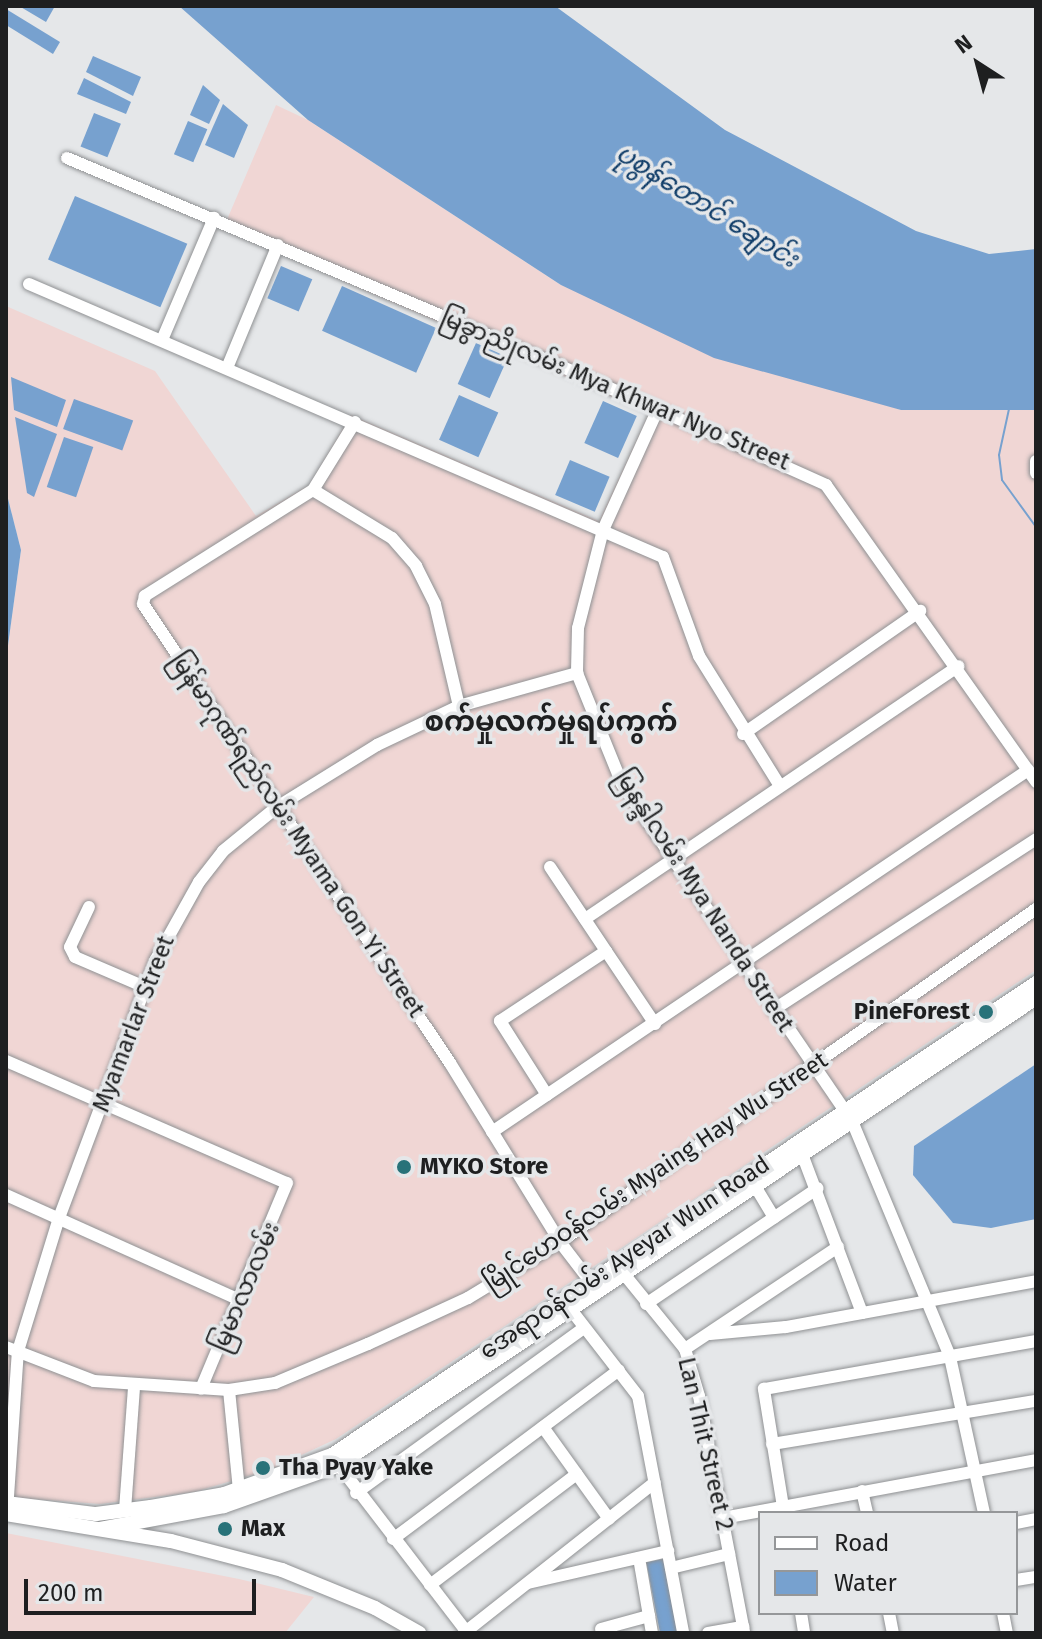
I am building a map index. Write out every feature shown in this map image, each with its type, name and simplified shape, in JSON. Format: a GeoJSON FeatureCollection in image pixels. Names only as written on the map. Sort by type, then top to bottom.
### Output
{"type":"FeatureCollection","features":[{"type":"Feature","properties":{"kind":"main road","name":"အေရာဝန်လမ်း Ayeyar Wun Road"},"geometry":{"type":"LineString","coordinates":[[198,1505],[287,1487],[334,1461],[849,1115],[1036,983]]}},
{"type":"Feature","properties":{"kind":"main road","name":"အေရာဝန်လမ်း Ayeyar Wun Road"},"geometry":{"type":"LineString","coordinates":[[594,1287],[624,1274],[802,1154],[849,1115],[1036,998]]}},
{"type":"Feature","properties":{"kind":"main road","name":"အေရာဝန်လမ်း Ayeyar Wun Road"},"geometry":{"type":"LineString","coordinates":[[198,1505],[334,1461]]}},
{"type":"Feature","properties":{"kind":"main road"},"geometry":{"type":"LineString","coordinates":[[97,1524],[125,1510],[198,1505]]}},
{"type":"Feature","properties":{"kind":"main road"},"geometry":{"type":"LineString","coordinates":[[97,1524],[198,1505]]}},
{"type":"Feature","properties":{"kind":"main road"},"geometry":{"type":"LineString","coordinates":[[7,1508],[202,1547],[336,1591],[419,1633]]}},
{"type":"Feature","properties":{"kind":"street","name":"မြခွာညိုလမ်း Mya Khwar Nyo Street"},"geometry":{"type":"LineString","coordinates":[[67,158],[278,245],[826,485],[920,611],[1036,782]]}},
{"type":"Feature","properties":{"kind":"street"},"geometry":{"type":"LineString","coordinates":[[162,340],[214,218]]}},
{"type":"Feature","properties":{"kind":"street"},"geometry":{"type":"LineString","coordinates":[[227,368],[278,245]]}},
{"type":"Feature","properties":{"kind":"street"},"geometry":{"type":"LineString","coordinates":[[29,284],[663,557],[699,656],[743,734],[780,786]]}},
{"type":"Feature","properties":{"kind":"street","name":"မြနန္ဒါလမ်း Mya Nanda Street"},"geometry":{"type":"LineString","coordinates":[[657,411],[603,530],[578,628],[577,673],[622,784],[773,1010],[849,1115],[923,1300],[950,1357],[965,1414],[984,1511]]}},
{"type":"Feature","properties":{"kind":"street"},"geometry":{"type":"LineString","coordinates":[[355,422],[313,490],[392,538],[416,566],[435,604],[459,706]]}},
{"type":"Feature","properties":{"kind":"street"},"geometry":{"type":"LineString","coordinates":[[1036,461],[1036,473]]}},
{"type":"Feature","properties":{"kind":"street","name":"မြန်မာဂုဏ်ရည်လမ်း Myama Gon Yi Street"},"geometry":{"type":"LineString","coordinates":[[313,490],[145,596],[143,604],[492,1132],[560,1242],[594,1287]]}},
{"type":"Feature","properties":{"kind":"street"},"geometry":{"type":"LineString","coordinates":[[743,734],[920,611]]}},
{"type":"Feature","properties":{"kind":"street"},"geometry":{"type":"LineString","coordinates":[[585,919],[958,666]]}},
{"type":"Feature","properties":{"kind":"street","name":"Myamarlar Street"},"geometry":{"type":"LineString","coordinates":[[7,1508],[12,1349],[165,937],[199,882],[223,851],[277,807],[377,745],[459,706],[577,673]]}},
{"type":"Feature","properties":{"kind":"street"},"geometry":{"type":"LineString","coordinates":[[492,1132],[1028,770]]}},
{"type":"Feature","properties":{"kind":"street"},"geometry":{"type":"LineString","coordinates":[[773,1010],[1036,839]]}},
{"type":"Feature","properties":{"kind":"street"},"geometry":{"type":"LineString","coordinates":[[550,867],[655,1024]]}},
{"type":"Feature","properties":{"kind":"street"},"geometry":{"type":"LineString","coordinates":[[89,907],[70,947],[75,957],[145,987]]}},
{"type":"Feature","properties":{"kind":"street","name":"မြိုင်ဟေဝန်လမ်း Myaing Hay Wu Street"},"geometry":{"type":"LineString","coordinates":[[12,1349],[94,1381],[134,1387],[229,1390],[275,1383],[412,1325],[560,1242],[1036,909]]}},
{"type":"Feature","properties":{"kind":"street"},"geometry":{"type":"LineString","coordinates":[[547,1095],[500,1021],[606,951]]}},
{"type":"Feature","properties":{"kind":"street"},"geometry":{"type":"LineString","coordinates":[[6,1061],[104,1100]]}},
{"type":"Feature","properties":{"kind":"street","name":"မြမာလာလမ်း"},"geometry":{"type":"LineString","coordinates":[[104,1100],[288,1185],[201,1389]]}},
{"type":"Feature","properties":{"kind":"street"},"geometry":{"type":"LineString","coordinates":[[802,1154],[818,1188],[862,1313]]}},
{"type":"Feature","properties":{"kind":"street"},"geometry":{"type":"LineString","coordinates":[[755,1186],[774,1218]]}},
{"type":"Feature","properties":{"kind":"street"},"geometry":{"type":"LineString","coordinates":[[646,1304],[818,1188]]}},
{"type":"Feature","properties":{"kind":"street"},"geometry":{"type":"LineString","coordinates":[[6,1195],[240,1300]]}},
{"type":"Feature","properties":{"kind":"street"},"geometry":{"type":"LineString","coordinates":[[685,1349],[838,1247]]}},
{"type":"Feature","properties":{"kind":"street","name":"Lan Thit Street 2"},"geometry":{"type":"LineString","coordinates":[[624,1274],[685,1349],[723,1518],[744,1630]]}},
{"type":"Feature","properties":{"kind":"street"},"geometry":{"type":"LineString","coordinates":[[710,1334],[862,1313],[1036,1281]]}},
{"type":"Feature","properties":{"kind":"street"},"geometry":{"type":"LineString","coordinates":[[567,1304],[638,1396],[683,1633]]}},
{"type":"Feature","properties":{"kind":"street"},"geometry":{"type":"LineString","coordinates":[[356,1493],[584,1328]]}},
{"type":"Feature","properties":{"kind":"street"},"geometry":{"type":"LineString","coordinates":[[1036,1341],[762,1391],[783,1509],[862,1491],[1036,1460]]}},
{"type":"Feature","properties":{"kind":"street"},"geometry":{"type":"LineString","coordinates":[[393,1539],[619,1370]]}},
{"type":"Feature","properties":{"kind":"street"},"geometry":{"type":"LineString","coordinates":[[125,1510],[134,1387]]}},
{"type":"Feature","properties":{"kind":"street"},"geometry":{"type":"LineString","coordinates":[[229,1390],[239,1490]]}},
{"type":"Feature","properties":{"kind":"street"},"geometry":{"type":"LineString","coordinates":[[772,1444],[1036,1401]]}},
{"type":"Feature","properties":{"kind":"street"},"geometry":{"type":"LineString","coordinates":[[543,1427],[609,1519]]}},
{"type":"Feature","properties":{"kind":"street"},"geometry":{"type":"LineString","coordinates":[[334,1461],[465,1632],[655,1482]]}},
{"type":"Feature","properties":{"kind":"street"},"geometry":{"type":"LineString","coordinates":[[430,1585],[577,1474]]}},
{"type":"Feature","properties":{"kind":"street"},"geometry":{"type":"LineString","coordinates":[[862,1491],[867,1511]]}},
{"type":"Feature","properties":{"kind":"street"},"geometry":{"type":"LineString","coordinates":[[723,1518],[758,1513]]}},
{"type":"Feature","properties":{"kind":"street"},"geometry":{"type":"LineString","coordinates":[[525,1584],[668,1551]]}},
{"type":"Feature","properties":{"kind":"street"},"geometry":{"type":"LineString","coordinates":[[671,1568],[729,1554]]}},
{"type":"Feature","properties":{"kind":"street"},"geometry":{"type":"LineString","coordinates":[[639,1558],[652,1633]]}},
{"type":"Feature","properties":{"kind":"street"},"geometry":{"type":"LineString","coordinates":[[601,1629],[649,1616]]}},
{"type":"Feature","properties":{"kind":"street"},"geometry":{"type":"LineString","coordinates":[[708,1633],[744,1630]]}},
{"type":"Feature","properties":{"kind":"shaded area"},"geometry":{"type":"Polygon","coordinates":[[[276,105],[308,120],[561,285],[901,410],[1036,410],[1036,970],[336,1439],[269,1470],[194,1492],[100,1504],[6,1497],[6,660],[21,550],[6,491],[6,306],[155,371],[256,516],[309,485],[351,415],[599,521],[649,413],[223,229],[276,105]]]}},
{"type":"Feature","properties":{"kind":"shaded area"},"geometry":{"type":"Polygon","coordinates":[[[6,1533],[314,1597],[285,1633],[6,1633],[6,1533]]]}},
{"type":"Feature","properties":{"kind":"water"},"geometry":{"type":"Polygon","coordinates":[[[19,6],[55,6],[46,22],[19,6]]]}},
{"type":"Feature","properties":{"kind":"water","name":"ပုစွန်တောင် ချောင်း"},"geometry":{"type":"Polygon","coordinates":[[[179,6],[555,6],[725,130],[916,231],[989,254],[1036,249],[1036,410],[901,410],[714,358],[561,285],[308,120],[179,6]]]}},
{"type":"Feature","properties":{"kind":"water"},"geometry":{"type":"Polygon","coordinates":[[[6,9],[60,42],[53,54],[6,25],[6,9]]]}},
{"type":"Feature","properties":{"kind":"water"},"geometry":{"type":"Polygon","coordinates":[[[93,56],[141,77],[133,96],[86,72],[93,56]]]}},
{"type":"Feature","properties":{"kind":"water"},"geometry":{"type":"Polygon","coordinates":[[[84,78],[131,102],[126,114],[77,94],[84,78]]]}},
{"type":"Feature","properties":{"kind":"water"},"geometry":{"type":"Polygon","coordinates":[[[203,85],[220,100],[209,124],[190,115],[203,85]]]}},
{"type":"Feature","properties":{"kind":"water"},"geometry":{"type":"Polygon","coordinates":[[[223,104],[248,125],[234,158],[205,145],[223,104]]]}},
{"type":"Feature","properties":{"kind":"water"},"geometry":{"type":"Polygon","coordinates":[[[94,113],[121,124],[107,157],[81,146],[94,113]]]}},
{"type":"Feature","properties":{"kind":"water"},"geometry":{"type":"Polygon","coordinates":[[[188,121],[207,129],[193,162],[174,154],[188,121]]]}},
{"type":"Feature","properties":{"kind":"water"},"geometry":{"type":"Polygon","coordinates":[[[75,196],[187,244],[160,307],[48,260],[75,196]]]}},
{"type":"Feature","properties":{"kind":"water"},"geometry":{"type":"Polygon","coordinates":[[[281,266],[312,279],[299,312],[267,298],[281,266]]]}},
{"type":"Feature","properties":{"kind":"water"},"geometry":{"type":"Polygon","coordinates":[[[342,286],[436,328],[416,373],[322,331],[342,286]]]}},
{"type":"Feature","properties":{"kind":"water"},"geometry":{"type":"Polygon","coordinates":[[[476,343],[508,357],[490,398],[458,384],[476,343]]]}},
{"type":"Feature","properties":{"kind":"water"},"geometry":{"type":"Polygon","coordinates":[[[11,377],[66,400],[57,427],[14,410],[11,377]]]}},
{"type":"Feature","properties":{"kind":"water"},"geometry":{"type":"Polygon","coordinates":[[[459,395],[498,412],[478,457],[439,440],[459,395]]]}},
{"type":"Feature","properties":{"kind":"water"},"geometry":{"type":"Polygon","coordinates":[[[74,399],[133,421],[122,451],[63,429],[74,399]]]}},
{"type":"Feature","properties":{"kind":"water"},"geometry":{"type":"Polygon","coordinates":[[[603,401],[637,416],[618,458],[584,443],[603,401]]]}},
{"type":"Feature","properties":{"kind":"water"},"geometry":{"type":"Polygon","coordinates":[[[15,417],[57,434],[34,497],[27,493],[15,417]]]}},
{"type":"Feature","properties":{"kind":"water"},"geometry":{"type":"Polygon","coordinates":[[[64,437],[93,447],[76,497],[47,487],[64,437]]]}},
{"type":"Feature","properties":{"kind":"water"},"geometry":{"type":"Polygon","coordinates":[[[570,460],[610,477],[595,512],[555,495],[570,460]]]}},
{"type":"Feature","properties":{"kind":"water"},"geometry":{"type":"Polygon","coordinates":[[[6,491],[21,550],[6,660],[6,491]]]}},
{"type":"Feature","properties":{"kind":"water"},"geometry":{"type":"Polygon","coordinates":[[[1036,1064],[1036,1219],[991,1228],[953,1223],[913,1175],[914,1146],[1036,1064]]]}},
{"type":"Feature","properties":{"kind":"water"},"geometry":{"type":"Polygon","coordinates":[[[663,1559],[677,1633],[660,1633],[646,1562],[663,1559]]]}},
{"type":"Feature","properties":{"kind":"waterway"},"geometry":{"type":"LineString","coordinates":[[1009,409],[999,455],[1002,480],[1036,527]]}},
{"type":"Feature","properties":{"kind":"place","name":"PineForest"},"geometry":{"type":"Point","coordinates":[986,1012]}},
{"type":"Feature","properties":{"kind":"place","name":"MYKO Store"},"geometry":{"type":"Point","coordinates":[404,1167]}},
{"type":"Feature","properties":{"kind":"place","name":"Tha Pyay Yake"},"geometry":{"type":"Point","coordinates":[263,1468]}},
{"type":"Feature","properties":{"kind":"place","name":"Max"},"geometry":{"type":"Point","coordinates":[225,1529]}},
{"type":"Feature","properties":{"kind":"district","name":"စက်မှုလက်မှုရပ်ကွက်"},"geometry":{"type":"Point","coordinates":[551,722]}}]}
